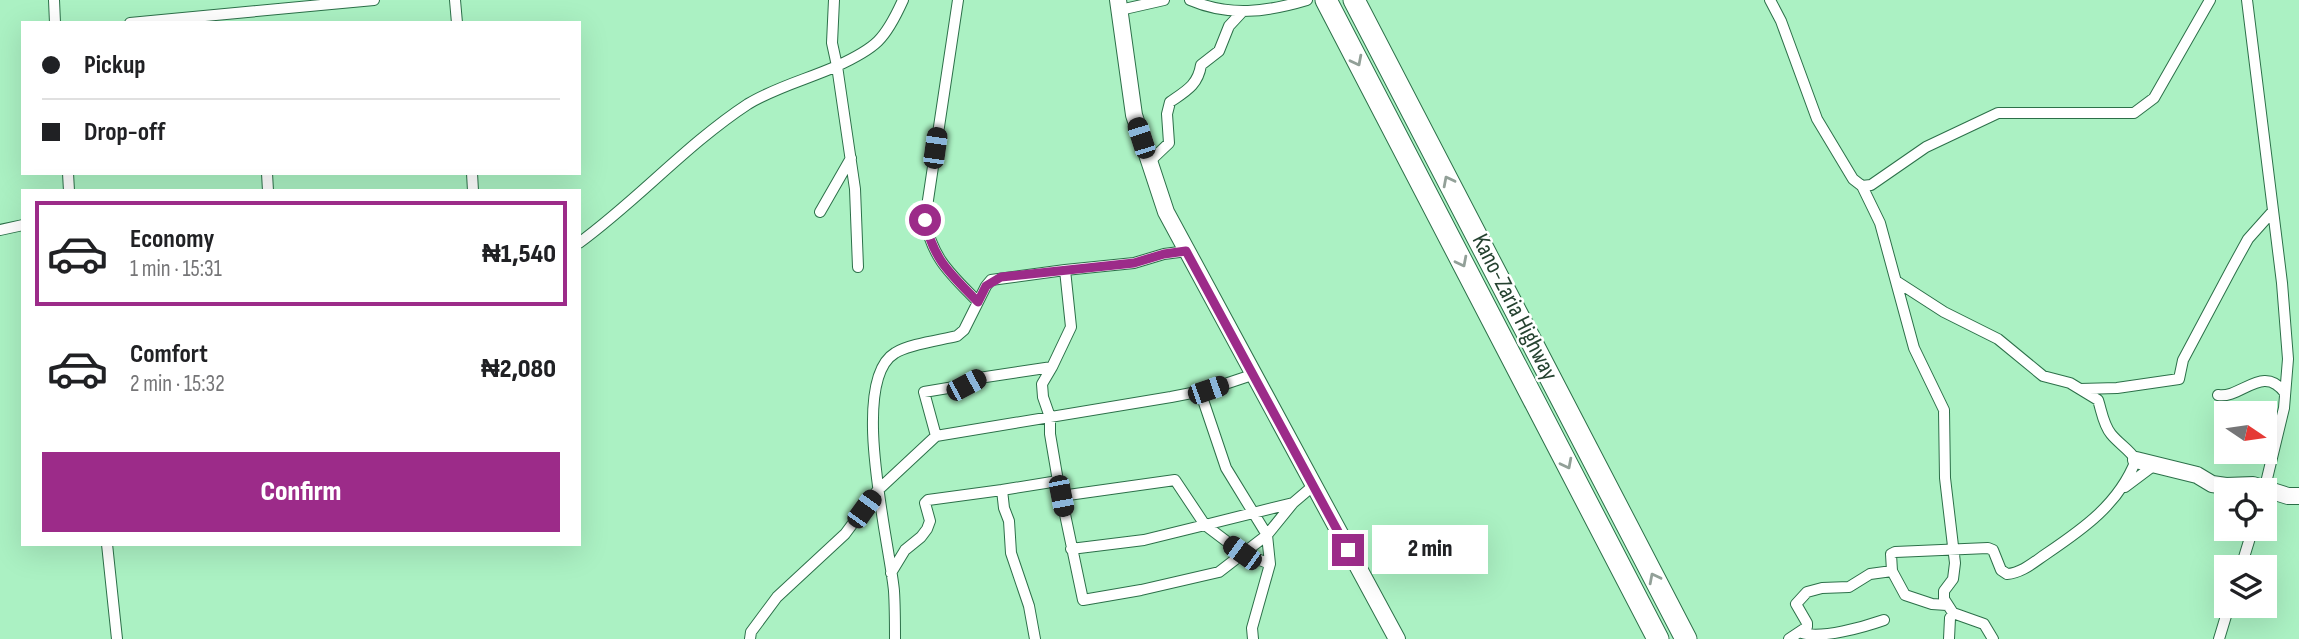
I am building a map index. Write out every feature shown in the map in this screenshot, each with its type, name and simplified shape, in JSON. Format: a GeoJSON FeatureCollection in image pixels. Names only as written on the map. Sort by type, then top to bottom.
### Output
{"type":"FeatureCollection","features":[{"type":"Feature","properties":{"kind":"highway","name":"Kano-Zaria Highway"},"geometry":{"type":"LineString","coordinates":[[1326,0],[1658,639]]}},
{"type":"Feature","properties":{"kind":"highway","name":"Kano-Zaria Highway"},"geometry":{"type":"LineString","coordinates":[[1354,0],[1686,639]]}},
{"type":"Feature","properties":{"kind":"street"},"geometry":{"type":"LineString","coordinates":[[54,0],[55,21]]}},
{"type":"Feature","properties":{"kind":"street"},"geometry":{"type":"LineString","coordinates":[[178,21],[251,18],[374,0]]}},
{"type":"Feature","properties":{"kind":"street"},"geometry":{"type":"LineString","coordinates":[[455,0],[457,21]]}},
{"type":"Feature","properties":{"kind":"street"},"geometry":{"type":"LineString","coordinates":[[834,0],[832,43],[851,159],[858,267]]}},
{"type":"Feature","properties":{"kind":"street"},"geometry":{"type":"LineString","coordinates":[[581,242],[617,215],[707,133],[748,105],[790,84],[865,53],[884,37],[903,0]]}},
{"type":"Feature","properties":{"kind":"street"},"geometry":{"type":"LineString","coordinates":[[958,0],[925,220],[930,244],[941,264],[978,302]]}},
{"type":"Feature","properties":{"kind":"street"},"geometry":{"type":"LineString","coordinates":[[1164,0],[1118,3],[1133,115],[1166,212],[1397,639]]}},
{"type":"Feature","properties":{"kind":"street"},"geometry":{"type":"LineString","coordinates":[[1191,0],[1211,9],[1242,12],[1307,0]]}},
{"type":"Feature","properties":{"kind":"street"},"geometry":{"type":"LineString","coordinates":[[1770,0],[1781,21],[1817,119],[1853,179],[1862,186],[1880,223],[1914,348],[1944,410],[1945,478],[1953,550],[1953,579],[1944,591],[1950,609],[1949,639]]}},
{"type":"Feature","properties":{"kind":"street"},"geometry":{"type":"LineString","coordinates":[[1862,186],[1871,185],[1926,147],[1998,113],[2134,113],[2154,98],[2210,0]]}},
{"type":"Feature","properties":{"kind":"street"},"geometry":{"type":"LineString","coordinates":[[2247,0],[2288,359],[2285,393],[2267,478]]}},
{"type":"Feature","properties":{"kind":"street"},"geometry":{"type":"LineString","coordinates":[[1149,162],[1169,143],[1167,114],[1170,102],[1191,88],[1199,78],[1201,65],[1219,51],[1229,26],[1242,12]]}},
{"type":"Feature","properties":{"kind":"street"},"geometry":{"type":"LineString","coordinates":[[820,212],[851,159]]}},
{"type":"Feature","properties":{"kind":"street"},"geometry":{"type":"LineString","coordinates":[[2080,389],[2117,388],[2179,379],[2183,360],[2248,239],[2273,211]]}},
{"type":"Feature","properties":{"kind":"street"},"geometry":{"type":"LineString","coordinates":[[0,230],[21,225]]}},
{"type":"Feature","properties":{"kind":"street"},"geometry":{"type":"LineString","coordinates":[[895,639],[891,573],[877,491],[873,397],[883,368],[894,353],[957,336],[964,330],[991,280],[1134,263],[1186,251]]}},
{"type":"Feature","properties":{"kind":"street"},"geometry":{"type":"LineString","coordinates":[[1065,270],[1071,327],[1042,384],[1043,397],[1051,417],[1050,435],[1058,481],[1083,600],[1219,572],[1267,535],[1293,503],[1313,486]]}},
{"type":"Feature","properties":{"kind":"street"},"geometry":{"type":"LineString","coordinates":[[1896,281],[1944,312],[1998,339],[2043,376],[2070,383],[2098,400],[2104,423],[2136,460],[2197,475],[2214,484]]}},
{"type":"Feature","properties":{"kind":"street"},"geometry":{"type":"LineString","coordinates":[[936,436],[924,391],[966,385],[979,378],[1052,367]]}},
{"type":"Feature","properties":{"kind":"street"},"geometry":{"type":"LineString","coordinates":[[750,639],[751,632],[777,597],[845,534],[877,491],[936,436],[1200,391],[1252,374]]}},
{"type":"Feature","properties":{"kind":"street"},"geometry":{"type":"LineString","coordinates":[[2218,395],[2228,396],[2244,386],[2267,382],[2275,383],[2285,393]]}},
{"type":"Feature","properties":{"kind":"street"},"geometry":{"type":"LineString","coordinates":[[1200,391],[1226,468],[1267,535],[1269,564],[1252,628],[1253,639]]}},
{"type":"Feature","properties":{"kind":"street"},"geometry":{"type":"LineString","coordinates":[[2121,490],[2136,460]]}},
{"type":"Feature","properties":{"kind":"street"},"geometry":{"type":"LineString","coordinates":[[1993,639],[1984,624],[1950,609],[1905,595],[1892,571],[1891,554],[1993,550],[2001,570],[2015,573],[2065,543],[2091,523],[2121,490],[2153,466]]}},
{"type":"Feature","properties":{"kind":"street"},"geometry":{"type":"LineString","coordinates":[[1061,496],[1175,480],[1205,526],[1242,553],[1269,564]]}},
{"type":"Feature","properties":{"kind":"street"},"geometry":{"type":"LineString","coordinates":[[891,573],[905,550],[922,537],[927,529],[930,522],[925,503],[928,500],[1058,481]]}},
{"type":"Feature","properties":{"kind":"street"},"geometry":{"type":"LineString","coordinates":[[1002,490],[1009,522],[1011,553],[1029,606],[1035,639]]}},
{"type":"Feature","properties":{"kind":"street"},"geometry":{"type":"LineString","coordinates":[[2277,493],[2299,496]]}},
{"type":"Feature","properties":{"kind":"street"},"geometry":{"type":"LineString","coordinates":[[1071,549],[1144,540],[1293,503]]}},
{"type":"Feature","properties":{"kind":"street"},"geometry":{"type":"LineString","coordinates":[[107,546],[117,639]]}},
{"type":"Feature","properties":{"kind":"street"},"geometry":{"type":"LineString","coordinates":[[1802,633],[1807,623],[1796,604],[1801,595],[1822,588],[1849,587],[1870,574],[1892,571]]}},
{"type":"Feature","properties":{"kind":"street"},"geometry":{"type":"LineString","coordinates":[[2219,639],[2225,618]]}},
{"type":"Feature","properties":{"kind":"street"},"geometry":{"type":"LineString","coordinates":[[1789,639],[1802,633],[1819,635],[1865,627],[1884,620]]}},
{"type":"Feature","properties":{"kind":"route"},"geometry":{"type":"LineString","coordinates":[[925,220],[930,244],[941,264],[978,302],[991,280],[1001,277],[1134,263],[1186,251],[1348,550]]}}]}
